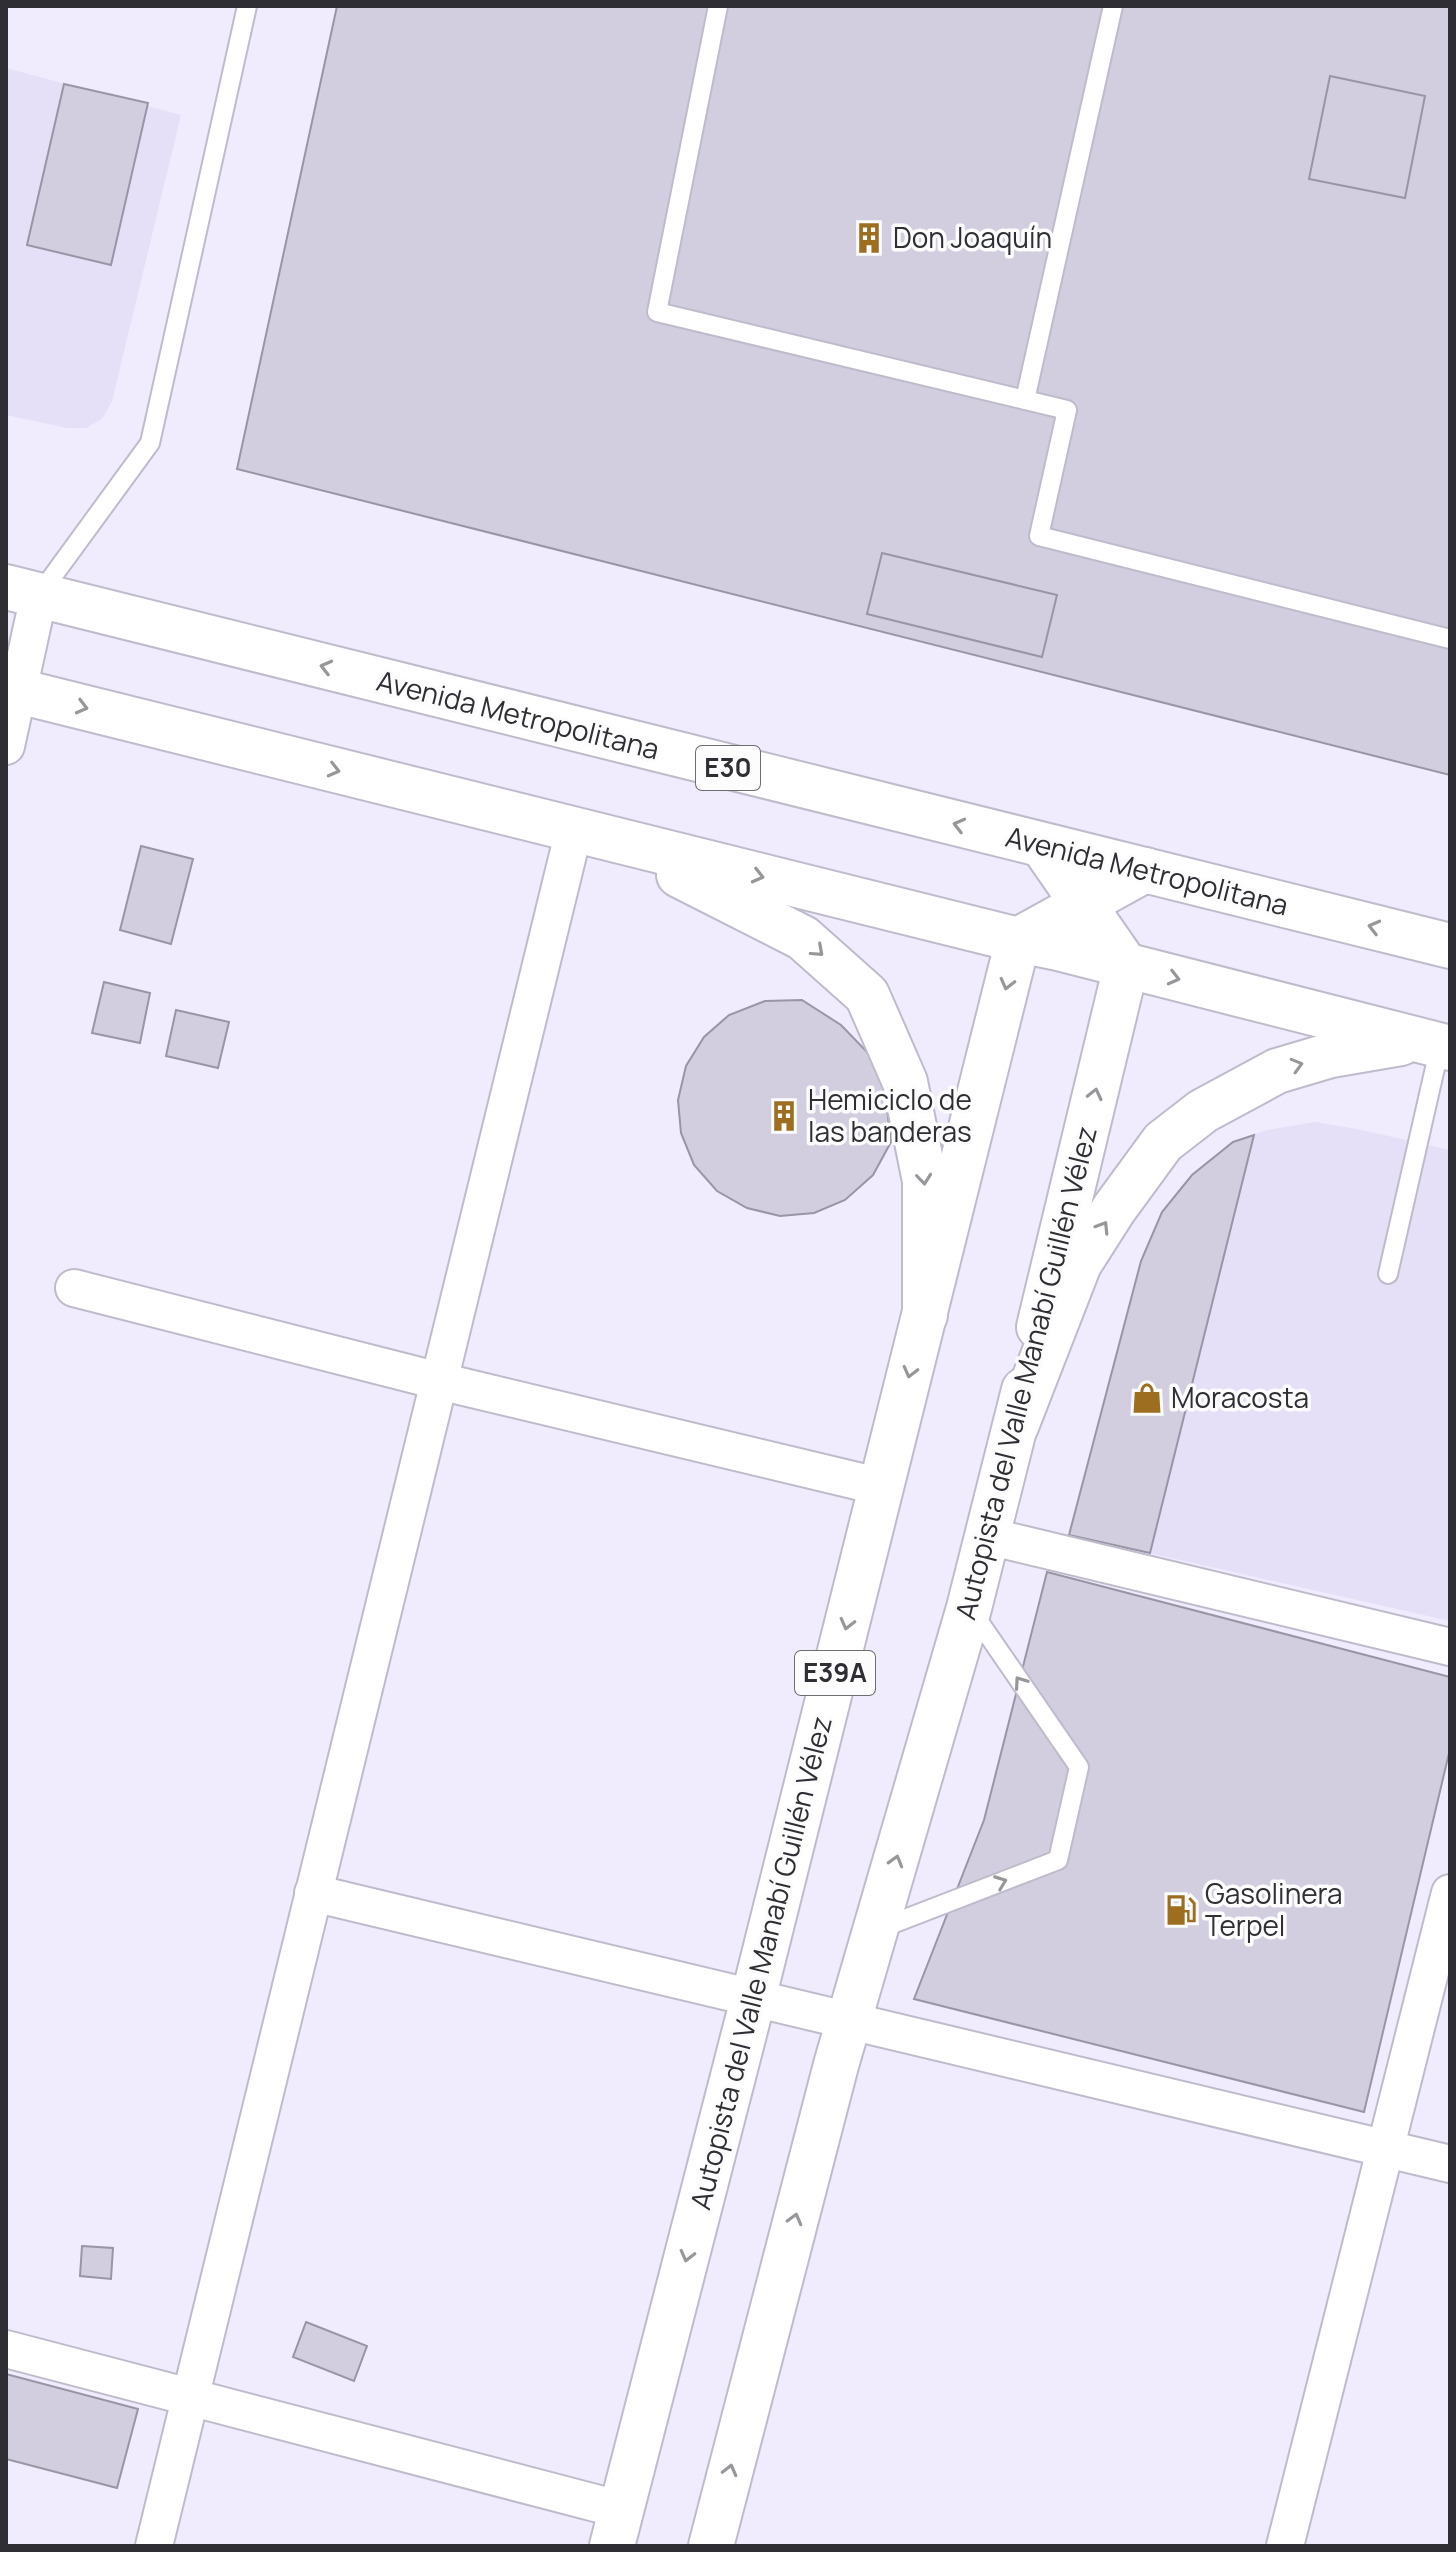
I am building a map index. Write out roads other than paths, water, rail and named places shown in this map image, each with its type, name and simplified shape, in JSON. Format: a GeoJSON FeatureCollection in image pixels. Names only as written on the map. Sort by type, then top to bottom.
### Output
{"type":"FeatureCollection","features":[{"type":"Feature","properties":{"kind":"main road","name":"Avenida Metropolitana"},"geometry":{"type":"LineString","coordinates":[[22,591],[1450,946]]}},
{"type":"Feature","properties":{"kind":"main road"},"geometry":{"type":"LineString","coordinates":[[12,689],[1437,1045]]}},
{"type":"Feature","properties":{"kind":"main road"},"geometry":{"type":"LineString","coordinates":[[574,830],[692,880],[803,938],[867,995],[905,1082],[925,1181],[925,1315]]}},
{"type":"Feature","properties":{"kind":"main road"},"geometry":{"type":"LineString","coordinates":[[1043,846],[1126,966]]}},
{"type":"Feature","properties":{"kind":"main road"},"geometry":{"type":"LineString","coordinates":[[1018,940],[1145,870]]}},
{"type":"Feature","properties":{"kind":"main road","name":"Autopista del Valle Manabí Guillén Vélez"},"geometry":{"type":"LineString","coordinates":[[617,2528],[1018,940]]}},
{"type":"Feature","properties":{"kind":"main road","name":"Autopista del Valle Manabí Guillén Vélez"},"geometry":{"type":"LineString","coordinates":[[711,2546],[836,2065],[988,1536],[1126,966]]}},
{"type":"Feature","properties":{"kind":"main road"},"geometry":{"type":"LineString","coordinates":[[1016,1426],[1079,1264],[1163,1142],[1203,1111],[1277,1071],[1331,1055],[1437,1045]]}},
{"type":"Feature","properties":{"kind":"street"},"geometry":{"type":"LineString","coordinates":[[6,746],[22,591]]}},
{"type":"Feature","properties":{"kind":"street"},"geometry":{"type":"LineString","coordinates":[[154,2546],[574,830]]}},
{"type":"Feature","properties":{"kind":"street"},"geometry":{"type":"LineString","coordinates":[[74,1288],[439,1381],[882,1487]]}},
{"type":"Feature","properties":{"kind":"street"},"geometry":{"type":"LineString","coordinates":[[988,1536],[1450,1647]]}},
{"type":"Feature","properties":{"kind":"street"},"geometry":{"type":"LineString","coordinates":[[313,1893],[748,2017],[854,2004],[1450,2164]]}},
{"type":"Feature","properties":{"kind":"street"},"geometry":{"type":"LineString","coordinates":[[1285,2546],[1450,1893]]}},
{"type":"Feature","properties":{"kind":"street"},"geometry":{"type":"LineString","coordinates":[[763,1957],[836,2065]]}},
{"type":"Feature","properties":{"kind":"street"},"geometry":{"type":"LineString","coordinates":[[6,2349],[189,2398],[617,2528]]}},
{"type":"Feature","properties":{"kind":"lane"},"geometry":{"type":"LineString","coordinates":[[22,591],[150,443],[247,6]]}},
{"type":"Feature","properties":{"kind":"lane"},"geometry":{"type":"LineString","coordinates":[[718,6],[657,312],[1067,410],[1039,536],[1450,639]]}},
{"type":"Feature","properties":{"kind":"lane"},"geometry":{"type":"LineString","coordinates":[[1025,400],[1113,6]]}},
{"type":"Feature","properties":{"kind":"lane"},"geometry":{"type":"LineString","coordinates":[[1388,1274],[1437,1045]]}},
{"type":"Feature","properties":{"kind":"lane"},"geometry":{"type":"LineString","coordinates":[[876,1930],[1058,1860],[1079,1767],[969,1608]]}},
{"type":"Feature","properties":{"kind":"place","name":"Don Joaquín"},"geometry":{"type":"Point","coordinates":[869,238]}},
{"type":"Feature","properties":{"kind":"place","name":"Hemiciclo de las banderas"},"geometry":{"type":"Point","coordinates":[784,1116]}},
{"type":"Feature","properties":{"kind":"place","name":"Moracosta"},"geometry":{"type":"Point","coordinates":[1147,1398]}},
{"type":"Feature","properties":{"kind":"place","name":"Gasolinera Terpel"},"geometry":{"type":"Point","coordinates":[1181,1910]}}]}
